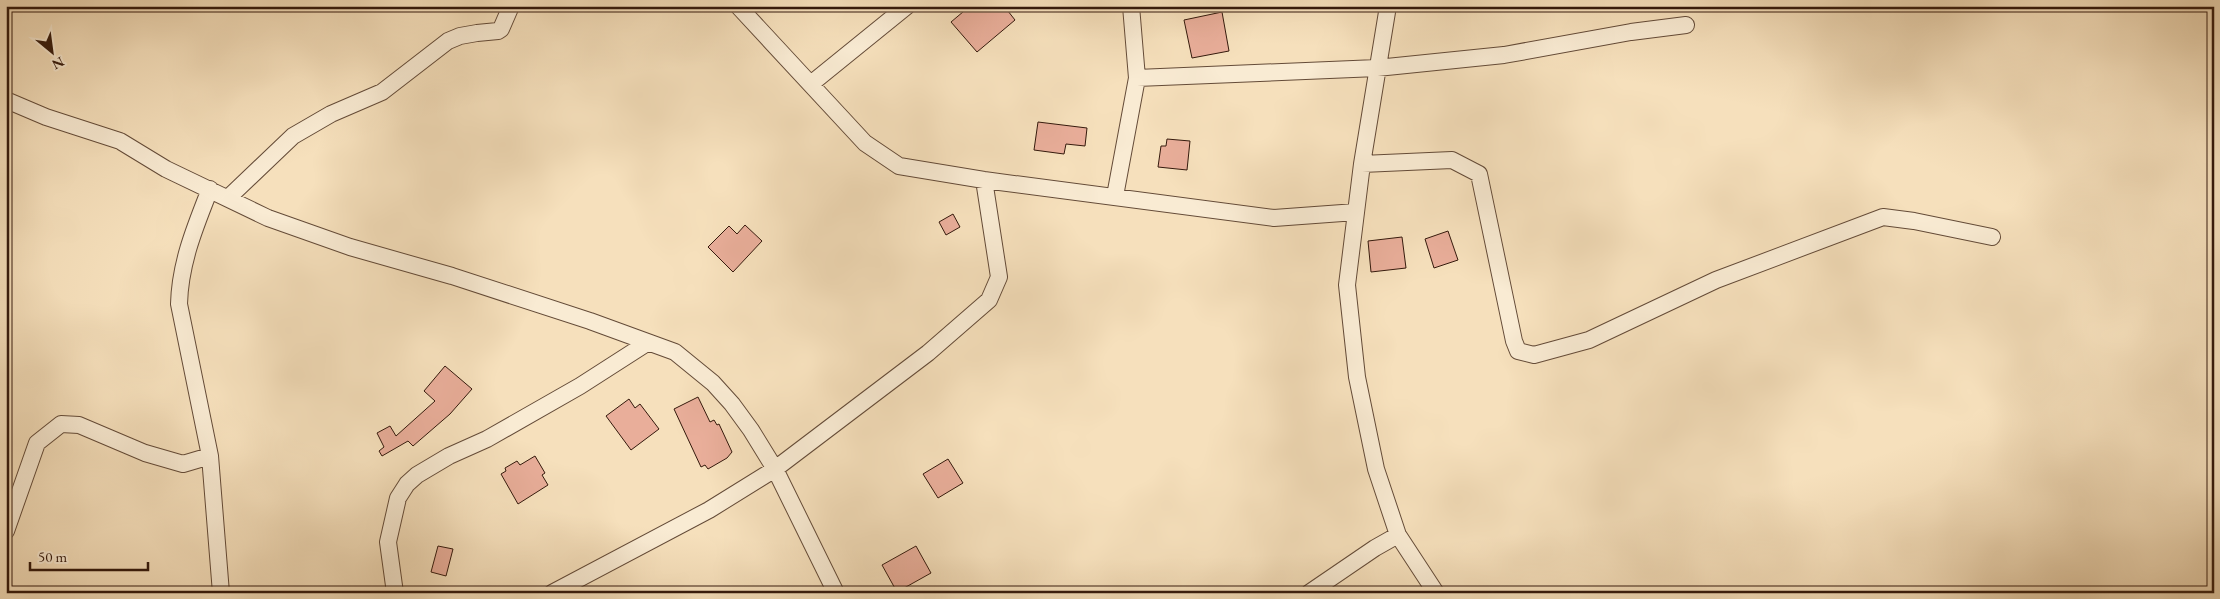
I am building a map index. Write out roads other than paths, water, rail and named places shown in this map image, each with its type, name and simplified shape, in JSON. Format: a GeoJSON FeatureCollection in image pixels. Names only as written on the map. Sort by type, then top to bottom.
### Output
{"type":"FeatureCollection","features":[{"type":"Feature","properties":{"kind":"street"},"geometry":{"type":"LineString","coordinates":[[228,198],[293,136],[331,114],[382,92],[448,42],[460,36],[498,32],[511,6]]}},
{"type":"Feature","properties":{"kind":"street"},"geometry":{"type":"LineString","coordinates":[[738,6],[812,83],[865,143],[899,166],[984,180],[1274,218],[1336,215],[1356,212]]}},
{"type":"Feature","properties":{"kind":"street"},"geometry":{"type":"LineString","coordinates":[[812,83],[906,6]]}},
{"type":"Feature","properties":{"kind":"street"},"geometry":{"type":"LineString","coordinates":[[1115,196],[1137,78],[1131,6]]}},
{"type":"Feature","properties":{"kind":"street"},"geometry":{"type":"LineString","coordinates":[[1388,6],[1362,164],[1347,285],[1357,377],[1376,469],[1398,535],[1436,593]]}},
{"type":"Feature","properties":{"kind":"street"},"geometry":{"type":"LineString","coordinates":[[1137,78],[1377,68],[1504,55],[1631,32],[1686,25]]}},
{"type":"Feature","properties":{"kind":"street"},"geometry":{"type":"LineString","coordinates":[[6,100],[46,117],[120,141],[166,170],[210,189],[268,218],[306,232],[590,321],[675,352],[713,383],[732,404],[775,469],[836,593]]}},
{"type":"Feature","properties":{"kind":"street"},"geometry":{"type":"LineString","coordinates":[[1362,164],[1452,160],[1479,174],[1514,340],[1518,351],[1534,355],[1589,340],[1716,280],[1883,217],[1914,221],[1992,238]]}},
{"type":"Feature","properties":{"kind":"street"},"geometry":{"type":"LineString","coordinates":[[552,593],[709,510],[775,469],[928,353],[989,300],[999,277],[984,180]]}},
{"type":"Feature","properties":{"kind":"street"},"geometry":{"type":"LineString","coordinates":[[210,189],[185,255],[179,280],[178,304],[210,456],[221,593]]}},
{"type":"Feature","properties":{"kind":"street"},"geometry":{"type":"LineString","coordinates":[[395,593],[388,542],[398,498],[407,484],[417,475],[449,456],[487,439],[580,386],[647,343]]}},
{"type":"Feature","properties":{"kind":"street"},"geometry":{"type":"LineString","coordinates":[[6,531],[37,443],[61,424],[79,425],[145,453],[182,464],[210,456]]}},
{"type":"Feature","properties":{"kind":"street"},"geometry":{"type":"LineString","coordinates":[[1309,593],[1375,548],[1398,535]]}}]}
